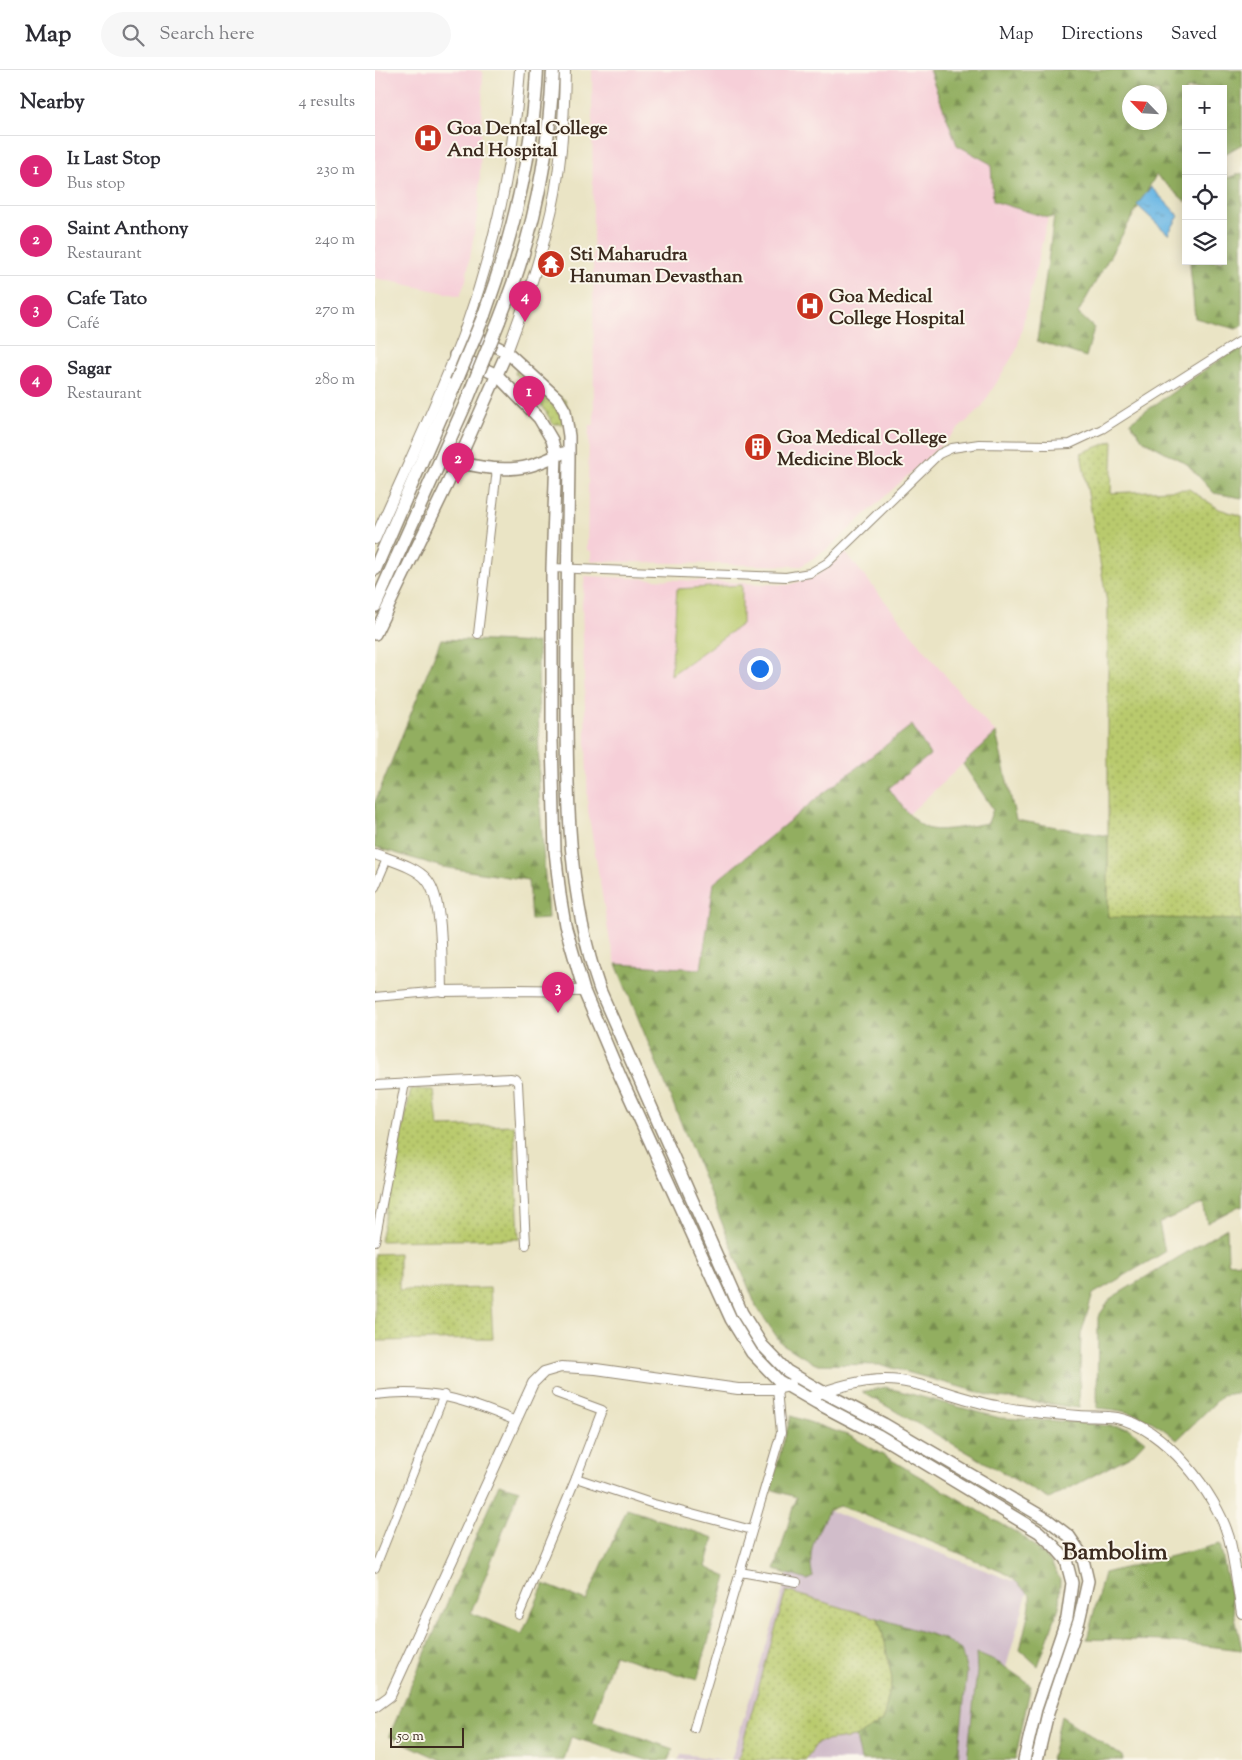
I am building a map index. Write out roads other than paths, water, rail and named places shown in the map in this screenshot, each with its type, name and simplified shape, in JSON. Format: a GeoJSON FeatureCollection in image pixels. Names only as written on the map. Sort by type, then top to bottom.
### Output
{"type":"FeatureCollection","features":[{"type":"Feature","properties":{"kind":"highway"},"geometry":{"type":"LineString","coordinates":[[375,569],[485,315],[503,261],[528,154],[537,70]]}},
{"type":"Feature","properties":{"kind":"highway"},"geometry":{"type":"LineString","coordinates":[[375,606],[465,405],[499,322],[520,262],[547,147],[553,70]]}},
{"type":"Feature","properties":{"kind":"main road"},"geometry":{"type":"LineString","coordinates":[[465,331],[507,352],[555,395],[563,404],[565,411],[569,450],[567,569],[568,796],[575,884],[580,920],[600,990],[742,1313],[762,1345],[787,1371],[885,1424],[1049,1520],[1069,1536],[1082,1555],[1088,1581],[1079,1621],[1048,1713],[1037,1760]]}},
{"type":"Feature","properties":{"kind":"main road"},"geometry":{"type":"LineString","coordinates":[[375,634],[458,462],[507,352]]}},
{"type":"Feature","properties":{"kind":"main road"},"geometry":{"type":"LineString","coordinates":[[455,355],[497,375],[539,418],[552,440],[556,456],[552,568],[552,741],[555,851],[565,925],[584,991],[620,1076],[731,1319],[752,1353],[779,1381],[879,1435],[1039,1532],[1066,1560],[1072,1583],[1067,1618],[1036,1710],[1024,1760]]}},
{"type":"Feature","properties":{"kind":"main road"},"geometry":{"type":"LineString","coordinates":[[458,462],[497,469],[529,466],[569,450]]}},
{"type":"Feature","properties":{"kind":"street"},"geometry":{"type":"LineString","coordinates":[[375,540],[465,331],[495,230],[503,194],[512,149],[520,70]]}},
{"type":"Feature","properties":{"kind":"street"},"geometry":{"type":"LineString","coordinates":[[507,352],[528,294],[548,228],[558,172],[565,70]]}},
{"type":"Feature","properties":{"kind":"street"},"geometry":{"type":"LineString","coordinates":[[552,568],[786,577],[810,573],[827,563],[939,454],[952,448],[979,444],[1048,446],[1070,444],[1102,429],[1242,340]]}},
{"type":"Feature","properties":{"kind":"street"},"geometry":{"type":"LineString","coordinates":[[478,634],[497,469]]}},
{"type":"Feature","properties":{"kind":"street"},"geometry":{"type":"LineString","coordinates":[[375,854],[410,868],[427,880],[438,906],[442,991]]}},
{"type":"Feature","properties":{"kind":"street"},"geometry":{"type":"LineString","coordinates":[[375,887],[387,859]]}},
{"type":"Feature","properties":{"kind":"street"},"geometry":{"type":"LineString","coordinates":[[375,997],[442,991],[584,991]]}},
{"type":"Feature","properties":{"kind":"street"},"geometry":{"type":"LineString","coordinates":[[375,1085],[515,1079],[518,1083],[527,1245]]}},
{"type":"Feature","properties":{"kind":"street"},"geometry":{"type":"LineString","coordinates":[[375,1241],[405,1083]]}},
{"type":"Feature","properties":{"kind":"street"},"geometry":{"type":"LineString","coordinates":[[375,1707],[390,1696],[533,1383],[544,1372],[561,1367],[596,1369],[738,1389],[777,1389],[789,1386],[798,1377]]}},
{"type":"Feature","properties":{"kind":"street"},"geometry":{"type":"LineString","coordinates":[[808,1398],[861,1382],[877,1380],[901,1381],[976,1402],[1011,1409],[1048,1414],[1116,1418],[1140,1425],[1177,1454],[1212,1500],[1229,1537],[1242,1613]]}},
{"type":"Feature","properties":{"kind":"street"},"geometry":{"type":"LineString","coordinates":[[694,1728],[781,1433],[777,1389]]}},
{"type":"Feature","properties":{"kind":"street"},"geometry":{"type":"LineString","coordinates":[[375,1395],[399,1392],[444,1395],[516,1421]]}},
{"type":"Feature","properties":{"kind":"street"},"geometry":{"type":"LineString","coordinates":[[519,1615],[602,1410],[556,1393]]}},
{"type":"Feature","properties":{"kind":"street"},"geometry":{"type":"LineString","coordinates":[[375,1568],[444,1395]]}},
{"type":"Feature","properties":{"kind":"street"},"geometry":{"type":"LineString","coordinates":[[576,1478],[654,1504],[752,1530]]}},
{"type":"Feature","properties":{"kind":"street"},"geometry":{"type":"LineString","coordinates":[[740,1572],[797,1582]]}},
{"type":"Feature","properties":{"kind":"water"},"geometry":{"type":"Polygon","coordinates":[[[1151,187],[1179,216],[1168,234],[1137,205],[1151,187]]]}},
{"type":"Feature","properties":{"kind":"place","name":"Goa Dental College And Hospital"},"geometry":{"type":"Point","coordinates":[428,138]}},
{"type":"Feature","properties":{"kind":"place","name":"Sti Maharudra Hanuman Devasthan"},"geometry":{"type":"Point","coordinates":[551,264]}},
{"type":"Feature","properties":{"kind":"place","name":"Goa Medical College Hospital"},"geometry":{"type":"Point","coordinates":[810,306]}},
{"type":"Feature","properties":{"kind":"place","name":"Sagar"},"geometry":{"type":"Point","coordinates":[525,322]}},
{"type":"Feature","properties":{"kind":"place","name":"I1 Last Stop"},"geometry":{"type":"Point","coordinates":[529,417]}},
{"type":"Feature","properties":{"kind":"place","name":"Goa Medical College Medicine Block"},"geometry":{"type":"Point","coordinates":[758,447]}},
{"type":"Feature","properties":{"kind":"place","name":"Saint Anthony"},"geometry":{"type":"Point","coordinates":[458,484]}},
{"type":"Feature","properties":{"kind":"place","name":"Cafe Tato"},"geometry":{"type":"Point","coordinates":[558,1013]}},
{"type":"Feature","properties":{"kind":"district","name":"Bambolim"},"geometry":{"type":"Point","coordinates":[1115,1551]}}]}
